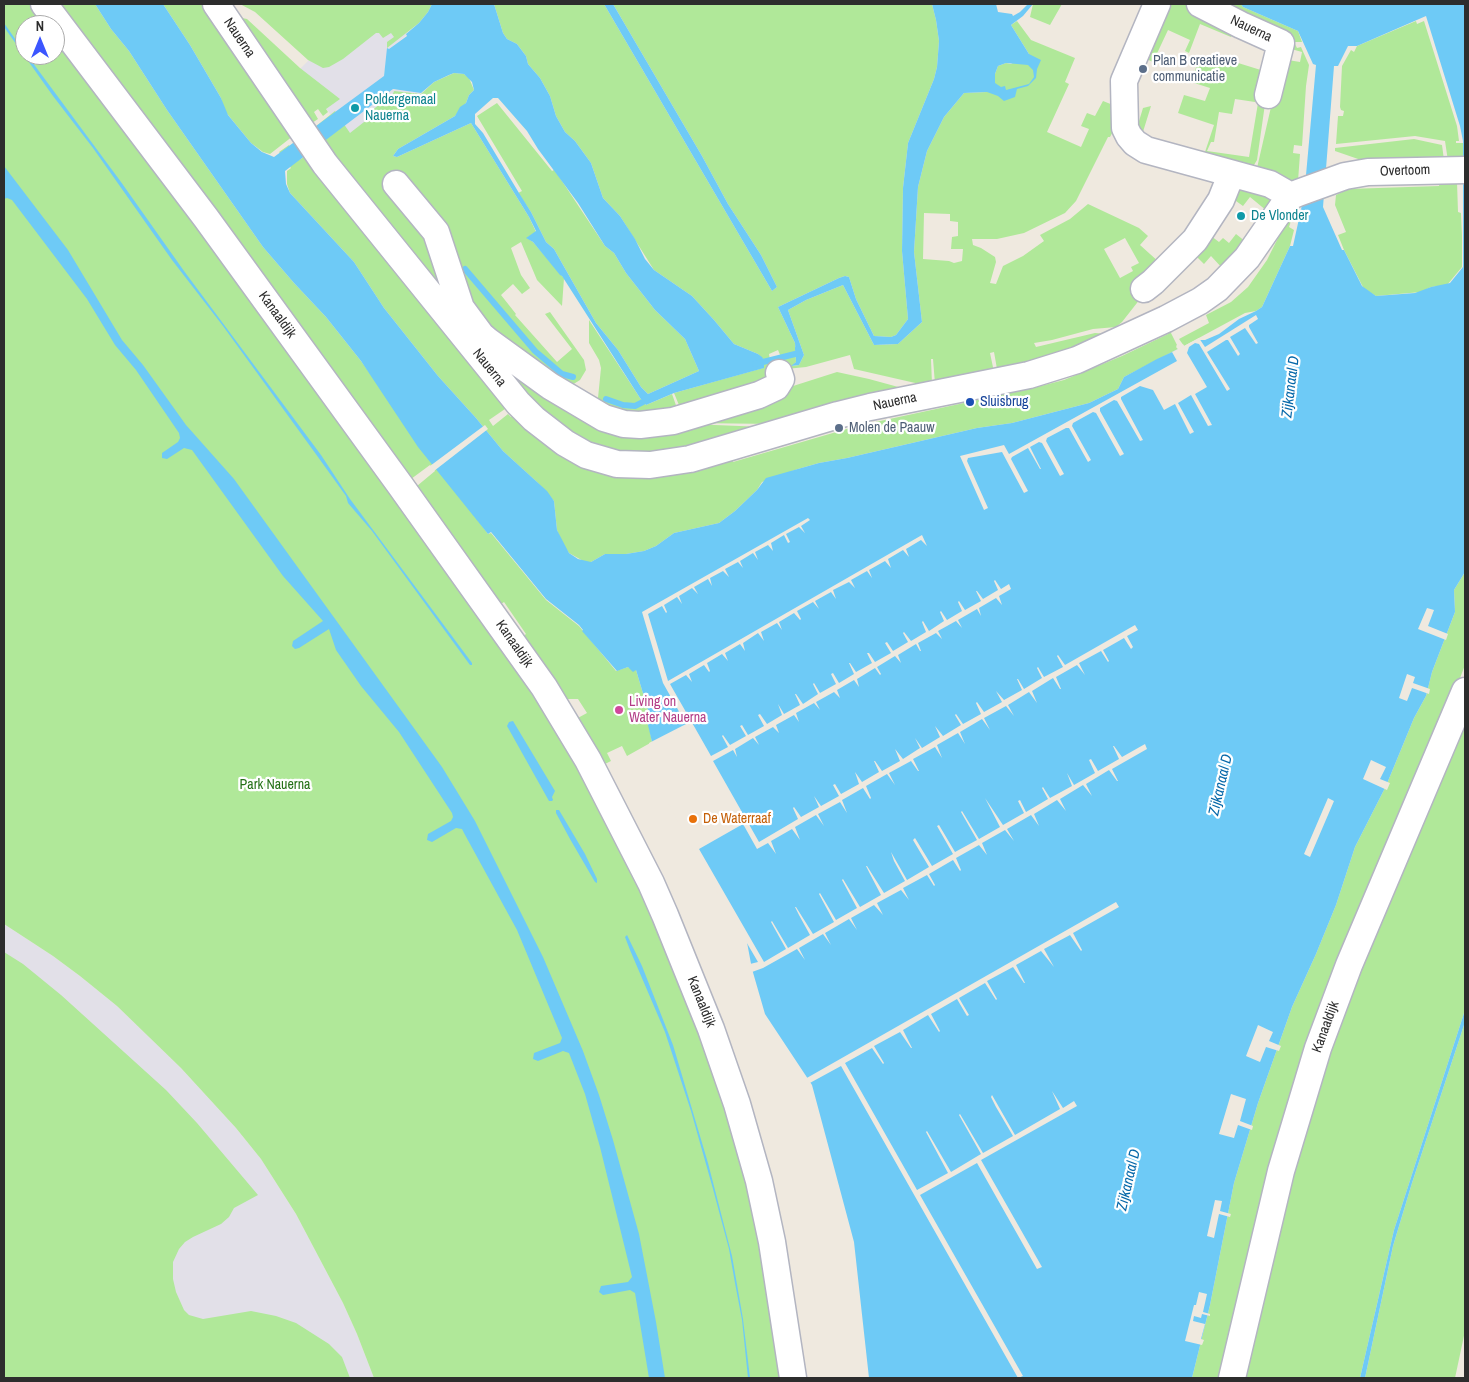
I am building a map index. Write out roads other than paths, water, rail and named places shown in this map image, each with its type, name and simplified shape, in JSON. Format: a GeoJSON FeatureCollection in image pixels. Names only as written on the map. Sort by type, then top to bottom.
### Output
{"type":"FeatureCollection","features":[{"type":"Feature","properties":{"kind":"street","name":"Kanaaldijk"},"geometry":{"type":"LineString","coordinates":[[44,4],[206,218],[394,476],[544,687],[588,760],[651,883],[665,915],[712,1029],[737,1104],[772,1242],[793,1378]]}},
{"type":"Feature","properties":{"kind":"street","name":"Nauerna"},"geometry":{"type":"LineString","coordinates":[[216,4],[325,164],[467,330],[526,411],[565,444],[586,455],[610,463],[639,466],[690,459],[808,423],[870,407],[1029,374],[1077,360],[1186,309],[1217,289],[1246,258],[1276,215],[1295,195]]}},
{"type":"Feature","properties":{"kind":"street"},"geometry":{"type":"LineString","coordinates":[[1158,4],[1124,80],[1125,128],[1135,143],[1146,150],[1270,184],[1295,195]]}},
{"type":"Feature","properties":{"kind":"street","name":"Nauerna"},"geometry":{"type":"LineString","coordinates":[[1200,4],[1281,43],[1268,95]]}},
{"type":"Feature","properties":{"kind":"street","name":"Overtoom"},"geometry":{"type":"LineString","coordinates":[[1295,195],[1345,176],[1380,171],[1463,170]]}},
{"type":"Feature","properties":{"kind":"street"},"geometry":{"type":"LineString","coordinates":[[1144,289],[1195,240],[1221,200],[1231,174]]}},
{"type":"Feature","properties":{"kind":"street","name":"Nauerna"},"geometry":{"type":"LineString","coordinates":[[396,184],[436,232],[467,330],[488,342],[550,386],[604,418],[624,424],[647,425],[673,421],[759,395],[776,387],[781,378],[779,373]]}},
{"type":"Feature","properties":{"kind":"street","name":"Kanaaldijk"},"geometry":{"type":"LineString","coordinates":[[1232,1378],[1276,1190],[1318,1048],[1349,966],[1465,691]]}},
{"type":"Feature","properties":{"kind":"water","name":"Zijkanaal D"},"geometry":{"type":"Polygon","coordinates":[[[95,4],[163,4],[190,45],[221,98],[228,115],[251,143],[262,152],[274,157],[384,76],[387,48],[389,49],[407,36],[406,34],[419,23],[432,4],[494,4],[503,33],[507,39],[517,44],[526,56],[528,64],[540,78],[550,96],[556,116],[565,132],[575,141],[591,163],[603,198],[620,216],[645,259],[654,270],[692,296],[734,344],[762,357],[764,368],[674,393],[646,405],[562,276],[533,242],[526,238],[536,231],[471,123],[397,157],[393,156],[398,149],[455,116],[474,90],[472,82],[464,74],[454,73],[449,75],[434,82],[421,93],[393,89],[285,171],[286,184],[290,193],[354,262],[384,308],[438,376],[503,451],[547,491],[554,501],[557,530],[569,553],[578,559],[591,562],[605,554],[626,554],[644,551],[656,546],[674,533],[719,523],[757,490],[766,478],[819,463],[977,428],[1012,423],[1089,403],[1118,389],[1124,377],[1198,340],[1205,340],[1219,334],[1239,319],[1256,311],[1262,307],[1290,246],[1293,246],[1302,205],[1304,176],[1306,175],[1316,65],[1313,64],[1298,31],[1243,7],[1241,4],[1465,4],[1465,572],[1454,590],[1455,612],[1432,672],[1426,696],[1414,718],[1386,786],[1355,847],[1336,905],[1292,1007],[1258,1103],[1234,1183],[1210,1305],[1192,1378],[869,1378],[854,1242],[812,1085],[765,1014],[752,969],[746,937],[704,864],[652,742],[647,721],[651,720],[636,670],[633,672],[628,667],[617,671],[582,631],[579,625],[546,599],[491,532],[488,534],[418,447],[361,361],[326,317],[263,247],[167,110],[129,51],[111,29],[95,4]],[[1426,16],[1357,46],[1348,46],[1338,66],[1334,66],[1323,207],[1342,250],[1344,250],[1362,286],[1376,296],[1415,293],[1450,283],[1463,267],[1463,141],[1426,16]],[[493,98],[475,114],[475,124],[483,133],[531,212],[546,242],[554,249],[596,323],[618,350],[641,387],[648,394],[699,371],[685,339],[655,310],[626,273],[614,253],[605,246],[578,203],[527,131],[498,98],[493,98]]]}},
{"type":"Feature","properties":{"kind":"water"},"geometry":{"type":"Polygon","coordinates":[[[604,4],[613,4],[728,204],[761,255],[777,287],[772,291],[604,4]]]}},
{"type":"Feature","properties":{"kind":"water"},"geometry":{"type":"Polygon","coordinates":[[[932,4],[996,4],[998,12],[1012,14],[1013,16],[1028,4],[1033,4],[1023,16],[1011,25],[1029,54],[1041,60],[1036,78],[1028,86],[1017,89],[1015,97],[1004,101],[998,96],[987,92],[964,93],[944,117],[927,151],[918,187],[914,252],[922,322],[898,344],[874,345],[843,285],[806,300],[788,310],[804,355],[799,365],[791,366],[796,362],[795,343],[778,307],[839,278],[849,277],[856,299],[874,336],[891,337],[896,335],[908,319],[902,251],[903,188],[908,143],[937,67],[939,41],[932,4]],[[1006,63],[998,66],[995,74],[995,83],[1001,87],[1005,86],[1006,90],[1029,84],[1034,77],[1033,70],[1028,65],[1006,63]]]}},
{"type":"Feature","properties":{"kind":"water"},"geometry":{"type":"Polygon","coordinates":[[[4,23],[15,39],[15,42],[4,27],[4,23]]]}},
{"type":"Feature","properties":{"kind":"water"},"geometry":{"type":"Polygon","coordinates":[[[31,65],[34,65],[121,182],[472,665],[470,665],[372,531],[348,503],[346,496],[318,457],[31,65]]]}},
{"type":"Feature","properties":{"kind":"water"},"geometry":{"type":"Polygon","coordinates":[[[4,166],[68,250],[122,340],[143,365],[186,425],[234,479],[442,767],[475,821],[543,957],[583,1051],[599,1095],[639,1234],[665,1378],[649,1378],[635,1293],[630,1290],[603,1295],[599,1292],[601,1286],[628,1282],[632,1277],[585,1094],[569,1053],[563,1051],[538,1061],[533,1059],[534,1053],[560,1043],[562,1038],[517,930],[462,829],[456,828],[432,842],[427,840],[428,834],[451,821],[452,813],[399,732],[361,686],[336,650],[329,629],[299,648],[295,649],[292,646],[293,641],[323,621],[283,576],[192,450],[184,448],[167,459],[162,458],[162,453],[178,442],[180,438],[179,433],[136,370],[115,345],[87,299],[12,200],[4,199],[4,166]]]}},
{"type":"Feature","properties":{"kind":"water"},"geometry":{"type":"Polygon","coordinates":[[[513,721],[555,791],[552,801],[549,801],[507,726],[509,722],[513,721]]]}},
{"type":"Feature","properties":{"kind":"water"},"geometry":{"type":"Polygon","coordinates":[[[556,810],[559,810],[585,854],[597,879],[597,883],[570,839],[556,810]]]}},
{"type":"Feature","properties":{"kind":"water"},"geometry":{"type":"Polygon","coordinates":[[[627,935],[642,966],[673,1045],[708,1163],[732,1256],[743,1319],[750,1378],[748,1378],[742,1320],[729,1249],[713,1189],[691,1111],[665,1032],[630,950],[625,937],[627,935]]]}},
{"type":"Feature","properties":{"kind":"water"},"geometry":{"type":"Polygon","coordinates":[[[1465,1010],[1465,1022],[1393,1246],[1365,1378],[1360,1378],[1394,1230],[1465,1010]]]}},
{"type":"Feature","properties":{"kind":"waterway"},"geometry":{"type":"LineString","coordinates":[[465,269],[535,351],[562,374],[573,377]]}},
{"type":"Feature","properties":{"kind":"waterway"},"geometry":{"type":"LineString","coordinates":[[755,364],[799,353],[798,349]]}},
{"type":"Feature","properties":{"kind":"waterway"},"geometry":{"type":"LineString","coordinates":[[606,399],[623,405],[635,406],[647,398]]}},
{"type":"Feature","properties":{"kind":"place","name":"Plan B creatieve communicatie"},"geometry":{"type":"Point","coordinates":[1143,69]}},
{"type":"Feature","properties":{"kind":"place","name":"Poldergemaal Nauerna"},"geometry":{"type":"Point","coordinates":[355,108]}},
{"type":"Feature","properties":{"kind":"place","name":"De Vlonder"},"geometry":{"type":"Point","coordinates":[1241,216]}},
{"type":"Feature","properties":{"kind":"place","name":"Sluisbrug"},"geometry":{"type":"Point","coordinates":[970,402]}},
{"type":"Feature","properties":{"kind":"place","name":"Molen de Paauw"},"geometry":{"type":"Point","coordinates":[839,428]}},
{"type":"Feature","properties":{"kind":"place","name":"Living on Water Nauerna"},"geometry":{"type":"Point","coordinates":[619,710]}},
{"type":"Feature","properties":{"kind":"place","name":"De Waterraaf"},"geometry":{"type":"Point","coordinates":[693,819]}},
{"type":"Feature","properties":{"kind":"park label","name":"Park Nauerna"},"geometry":{"type":"Point","coordinates":[275,785]}}]}
